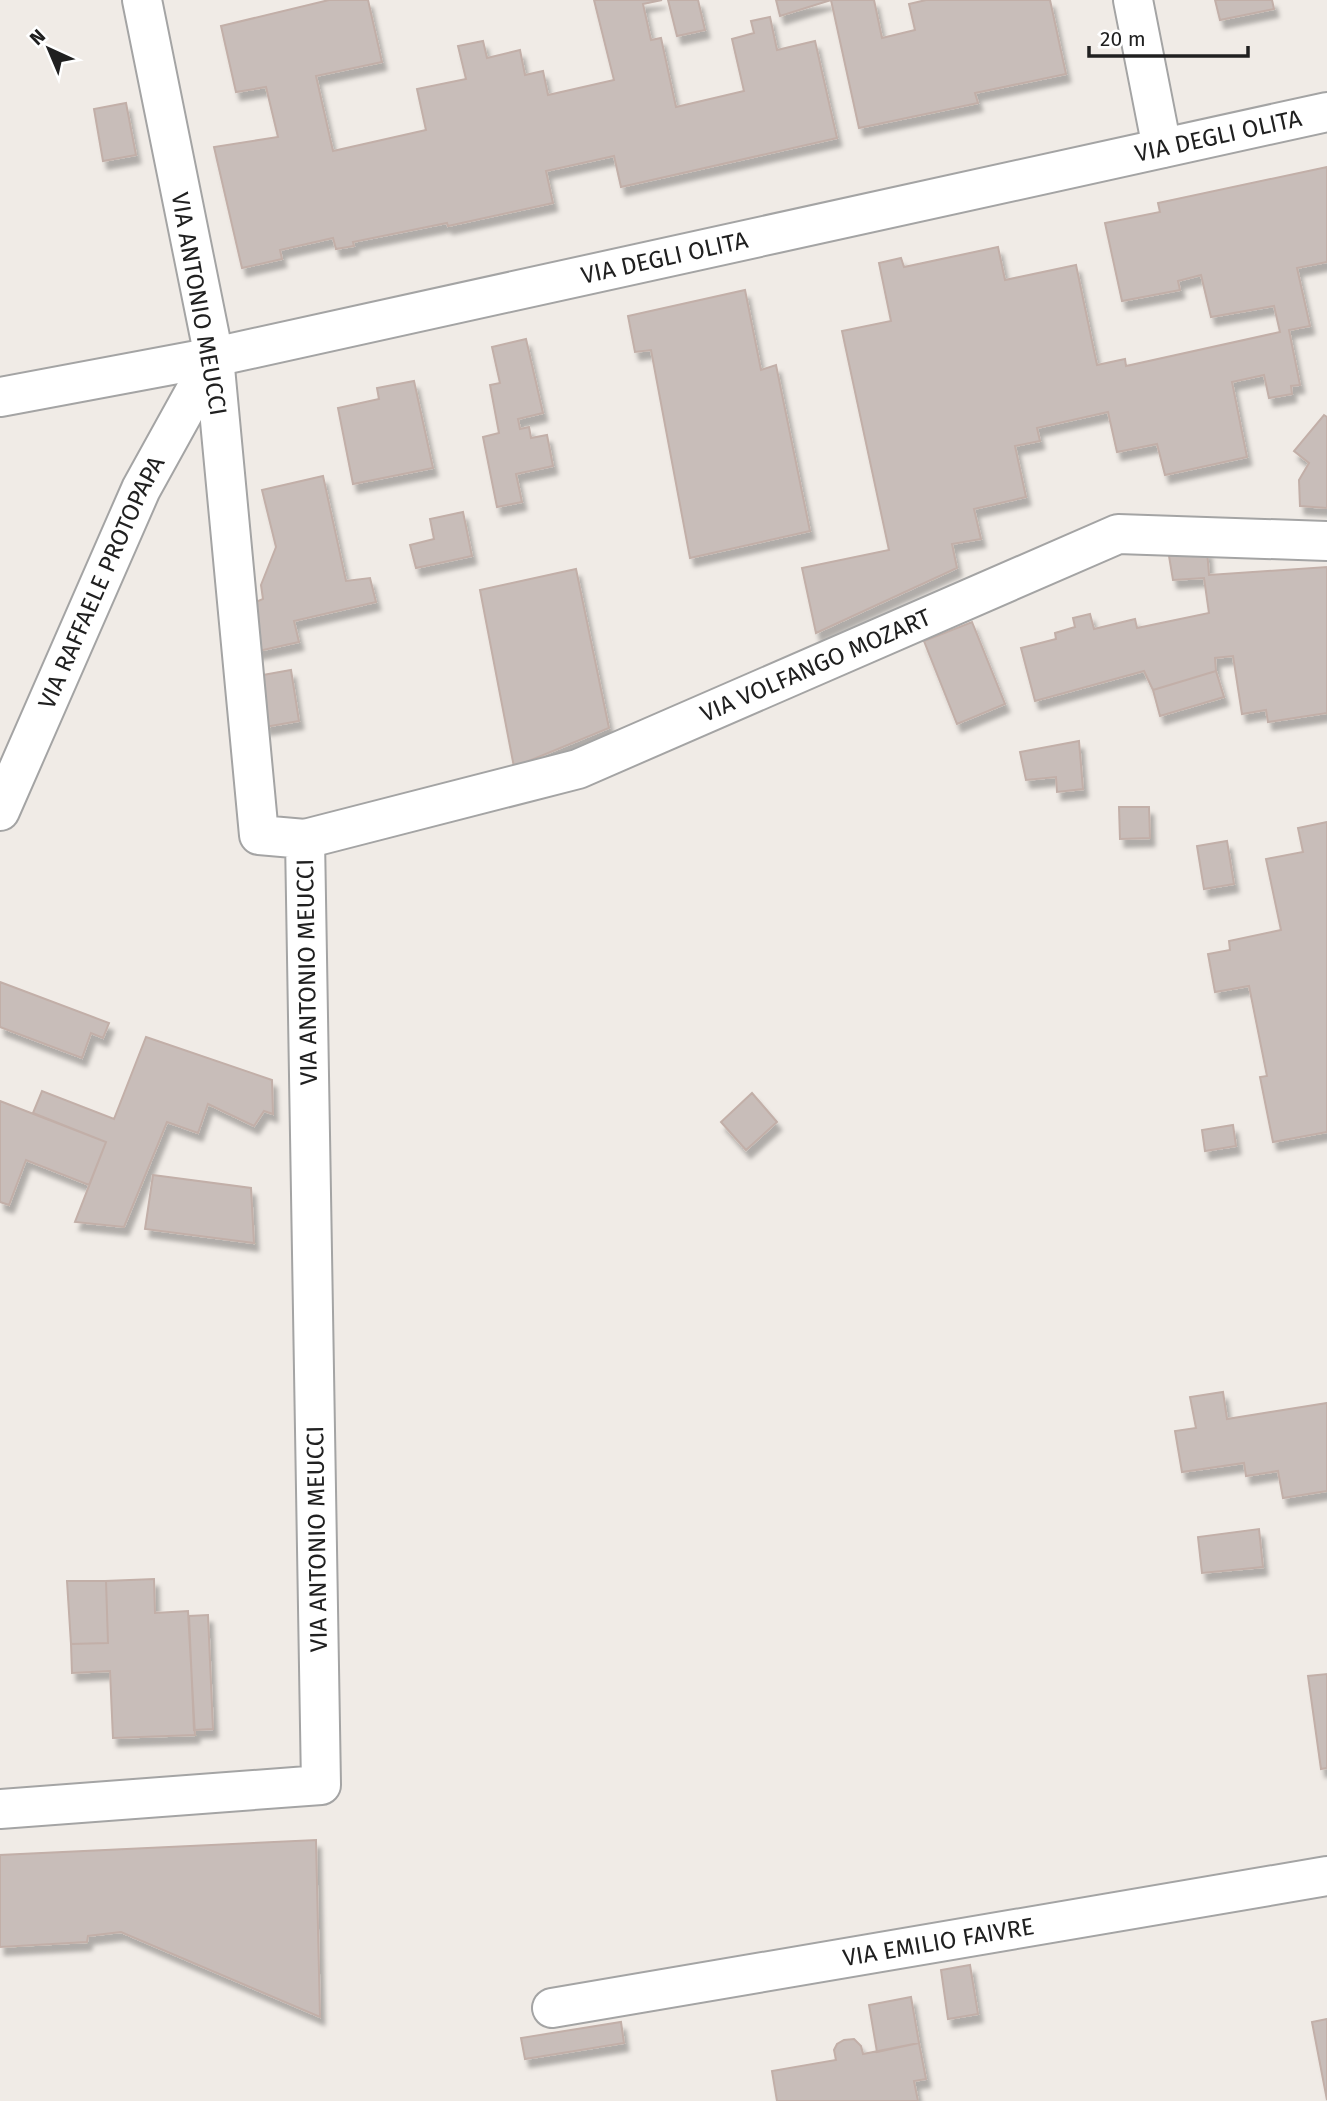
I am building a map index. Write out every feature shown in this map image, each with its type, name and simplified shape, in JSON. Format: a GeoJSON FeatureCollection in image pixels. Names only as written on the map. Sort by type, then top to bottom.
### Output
{"type":"FeatureCollection","features":[{"type":"Feature","properties":{"kind":"street","name":"VIA ANTONIO MEUCCI"},"geometry":{"type":"LineString","coordinates":[[0,1809],[321,1785],[305,839],[259,835],[214,357],[142,0]]}},
{"type":"Feature","properties":{"kind":"street"},"geometry":{"type":"LineString","coordinates":[[1133,0],[1162,148]]}},
{"type":"Feature","properties":{"kind":"street","name":"VIA DEGLI OLITA"},"geometry":{"type":"LineString","coordinates":[[0,397],[214,357],[1327,112]]}},
{"type":"Feature","properties":{"kind":"street","name":"VIA RAFFAELE PROTOPAPA"},"geometry":{"type":"LineString","coordinates":[[0,811],[141,489],[214,357]]}},
{"type":"Feature","properties":{"kind":"street","name":"VIA VOLFANGO MOZART"},"geometry":{"type":"LineString","coordinates":[[305,839],[578,769],[1118,534],[1327,541]]}},
{"type":"Feature","properties":{"kind":"street","name":"VIA EMILIO FAIVRE"},"geometry":{"type":"LineString","coordinates":[[552,2008],[1327,1876]]}},
{"type":"Feature","properties":{"kind":"building"},"geometry":{"type":"Polygon","coordinates":[[[329,0],[368,0],[382,62],[316,76],[333,151],[426,130],[417,89],[466,79],[458,46],[483,41],[487,58],[520,50],[525,75],[543,71],[548,95],[614,80],[594,0],[662,0],[643,4],[651,40],[661,38],[676,107],[744,91],[732,39],[754,33],[751,21],[770,17],[777,50],[815,41],[837,138],[621,187],[614,156],[546,171],[553,203],[448,226],[447,223],[353,242],[354,246],[336,249],[333,238],[280,250],[282,259],[242,268],[214,147],[278,137],[266,87],[236,92],[221,26],[329,0]]]}},
{"type":"Feature","properties":{"kind":"building"},"geometry":{"type":"Polygon","coordinates":[[[668,0],[698,0],[705,30],[677,36],[668,0]]]}},
{"type":"Feature","properties":{"kind":"building"},"geometry":{"type":"Polygon","coordinates":[[[776,0],[831,0],[780,16],[776,0]]]}},
{"type":"Feature","properties":{"kind":"building"},"geometry":{"type":"Polygon","coordinates":[[[831,0],[874,0],[882,38],[915,30],[909,4],[926,0],[1050,0],[1066,74],[975,93],[978,103],[859,128],[831,0]]]}},
{"type":"Feature","properties":{"kind":"building"},"geometry":{"type":"Polygon","coordinates":[[[1215,0],[1272,0],[1274,9],[1220,20],[1215,0]]]}},
{"type":"Feature","properties":{"kind":"building"},"geometry":{"type":"Polygon","coordinates":[[[126,103],[136,155],[103,161],[94,109],[126,103]]]}},
{"type":"Feature","properties":{"kind":"building"},"geometry":{"type":"Polygon","coordinates":[[[1327,167],[1327,262],[1297,268],[1310,326],[1289,330],[1300,385],[1291,386],[1292,394],[1269,398],[1264,375],[1232,382],[1247,457],[1165,475],[1157,444],[1117,452],[1108,412],[1037,428],[1040,441],[1015,446],[1026,497],[974,509],[981,539],[952,544],[957,568],[816,633],[802,568],[889,550],[842,331],[891,321],[879,263],[901,258],[904,267],[998,247],[1005,280],[1076,265],[1097,365],[1125,359],[1126,366],[1280,332],[1274,306],[1211,317],[1201,275],[1178,281],[1180,290],[1122,301],[1105,223],[1160,212],[1158,203],[1327,167]]]}},
{"type":"Feature","properties":{"kind":"building"},"geometry":{"type":"Polygon","coordinates":[[[745,290],[761,370],[776,365],[810,531],[690,558],[651,350],[635,352],[628,316],[745,290]]]}},
{"type":"Feature","properties":{"kind":"building"},"geometry":{"type":"Polygon","coordinates":[[[526,339],[543,413],[518,419],[520,429],[529,427],[531,438],[547,435],[553,466],[516,474],[522,502],[497,507],[483,437],[499,433],[490,385],[500,383],[492,347],[526,339]]]}},
{"type":"Feature","properties":{"kind":"building"},"geometry":{"type":"Polygon","coordinates":[[[414,381],[433,468],[353,484],[338,408],[379,399],[377,388],[414,381]]]}},
{"type":"Feature","properties":{"kind":"building"},"geometry":{"type":"Polygon","coordinates":[[[1324,415],[1327,417],[1327,508],[1300,506],[1299,480],[1309,463],[1294,451],[1324,415]]]}},
{"type":"Feature","properties":{"kind":"building"},"geometry":{"type":"Polygon","coordinates":[[[323,476],[346,581],[370,578],[376,602],[294,621],[299,642],[254,652],[249,605],[263,599],[261,585],[276,547],[262,490],[323,476]]]}},
{"type":"Feature","properties":{"kind":"building"},"geometry":{"type":"Polygon","coordinates":[[[463,512],[472,556],[416,568],[410,545],[434,539],[430,519],[463,512]]]}},
{"type":"Feature","properties":{"kind":"building"},"geometry":{"type":"Polygon","coordinates":[[[1207,550],[1209,575],[1327,567],[1327,713],[1268,722],[1266,710],[1242,714],[1233,656],[1215,658],[1216,671],[1153,690],[1144,671],[1035,701],[1021,648],[1056,639],[1055,633],[1075,627],[1073,618],[1090,614],[1094,629],[1135,619],[1137,628],[1209,613],[1204,578],[1173,580],[1169,556],[1207,550]]]}},
{"type":"Feature","properties":{"kind":"building"},"geometry":{"type":"Polygon","coordinates":[[[576,569],[609,728],[514,767],[480,590],[576,569]]]}},
{"type":"Feature","properties":{"kind":"building"},"geometry":{"type":"Polygon","coordinates":[[[972,622],[1005,704],[957,724],[924,641],[972,622]]]}},
{"type":"Feature","properties":{"kind":"building"},"geometry":{"type":"Polygon","coordinates":[[[291,670],[299,721],[265,727],[257,676],[291,670]]]}},
{"type":"Feature","properties":{"kind":"building"},"geometry":{"type":"Polygon","coordinates":[[[1216,671],[1224,697],[1160,716],[1153,690],[1216,671]]]}},
{"type":"Feature","properties":{"kind":"building"},"geometry":{"type":"Polygon","coordinates":[[[1079,741],[1083,789],[1057,792],[1056,777],[1026,780],[1020,752],[1079,741]]]}},
{"type":"Feature","properties":{"kind":"building"},"geometry":{"type":"Polygon","coordinates":[[[1119,807],[1149,807],[1150,838],[1120,839],[1119,807]]]}},
{"type":"Feature","properties":{"kind":"building"},"geometry":{"type":"Polygon","coordinates":[[[1327,822],[1327,1132],[1273,1142],[1260,1077],[1267,1076],[1249,986],[1215,992],[1208,954],[1230,950],[1229,941],[1281,930],[1266,859],[1303,852],[1298,828],[1327,822]]]}},
{"type":"Feature","properties":{"kind":"building"},"geometry":{"type":"Polygon","coordinates":[[[1227,841],[1234,884],[1204,889],[1197,846],[1227,841]]]}},
{"type":"Feature","properties":{"kind":"building"},"geometry":{"type":"Polygon","coordinates":[[[0,982],[109,1023],[103,1038],[91,1033],[82,1058],[0,1027],[0,982]]]}},
{"type":"Feature","properties":{"kind":"building"},"geometry":{"type":"Polygon","coordinates":[[[146,1037],[272,1080],[273,1114],[264,1111],[254,1126],[208,1104],[198,1133],[167,1122],[124,1227],[75,1222],[106,1142],[33,1113],[42,1091],[114,1119],[146,1037]]]}},
{"type":"Feature","properties":{"kind":"building"},"geometry":{"type":"Polygon","coordinates":[[[752,1093],[777,1122],[746,1150],[721,1122],[752,1093]]]}},
{"type":"Feature","properties":{"kind":"building"},"geometry":{"type":"Polygon","coordinates":[[[0,1101],[106,1142],[89,1185],[26,1160],[9,1205],[0,1202],[0,1101]]]}},
{"type":"Feature","properties":{"kind":"building"},"geometry":{"type":"Polygon","coordinates":[[[1233,1125],[1236,1146],[1205,1151],[1202,1130],[1233,1125]]]}},
{"type":"Feature","properties":{"kind":"building"},"geometry":{"type":"Polygon","coordinates":[[[153,1175],[251,1188],[254,1243],[145,1229],[153,1175]]]}},
{"type":"Feature","properties":{"kind":"building"},"geometry":{"type":"Polygon","coordinates":[[[1223,1392],[1227,1419],[1327,1403],[1327,1491],[1283,1498],[1278,1471],[1246,1476],[1244,1463],[1182,1472],[1175,1431],[1196,1428],[1190,1397],[1223,1392]]]}},
{"type":"Feature","properties":{"kind":"building"},"geometry":{"type":"Polygon","coordinates":[[[1259,1529],[1263,1567],[1202,1573],[1198,1537],[1259,1529]]]}},
{"type":"Feature","properties":{"kind":"building"},"geometry":{"type":"Polygon","coordinates":[[[154,1579],[155,1613],[188,1611],[195,1735],[113,1738],[110,1671],[72,1673],[71,1644],[108,1643],[106,1581],[154,1579]]]}},
{"type":"Feature","properties":{"kind":"building"},"geometry":{"type":"Polygon","coordinates":[[[67,1581],[106,1581],[108,1643],[71,1644],[67,1581]]]}},
{"type":"Feature","properties":{"kind":"building"},"geometry":{"type":"Polygon","coordinates":[[[208,1615],[213,1729],[194,1730],[189,1616],[208,1615]]]}},
{"type":"Feature","properties":{"kind":"building"},"geometry":{"type":"Polygon","coordinates":[[[1327,1674],[1327,1768],[1321,1769],[1308,1676],[1327,1674]]]}},
{"type":"Feature","properties":{"kind":"building"},"geometry":{"type":"Polygon","coordinates":[[[316,1840],[320,2017],[121,1932],[88,1936],[87,1942],[0,1947],[0,1855],[316,1840]]]}},
{"type":"Feature","properties":{"kind":"building"},"geometry":{"type":"Polygon","coordinates":[[[970,1965],[978,2014],[948,2019],[941,1970],[970,1965]]]}},
{"type":"Feature","properties":{"kind":"building"},"geometry":{"type":"Polygon","coordinates":[[[911,1997],[919,2043],[877,2052],[869,2005],[911,1997]]]}},
{"type":"Feature","properties":{"kind":"building"},"geometry":{"type":"Polygon","coordinates":[[[1327,2019],[1327,2100],[1312,2022],[1327,2019]]]}},
{"type":"Feature","properties":{"kind":"building"},"geometry":{"type":"Polygon","coordinates":[[[621,2022],[624,2043],[525,2059],[521,2038],[621,2022]]]}},
{"type":"Feature","properties":{"kind":"building"},"geometry":{"type":"Polygon","coordinates":[[[854,2039],[861,2046],[863,2054],[919,2043],[926,2079],[914,2081],[918,2101],[777,2101],[772,2071],[836,2060],[834,2050],[837,2044],[854,2039]]]}}]}
